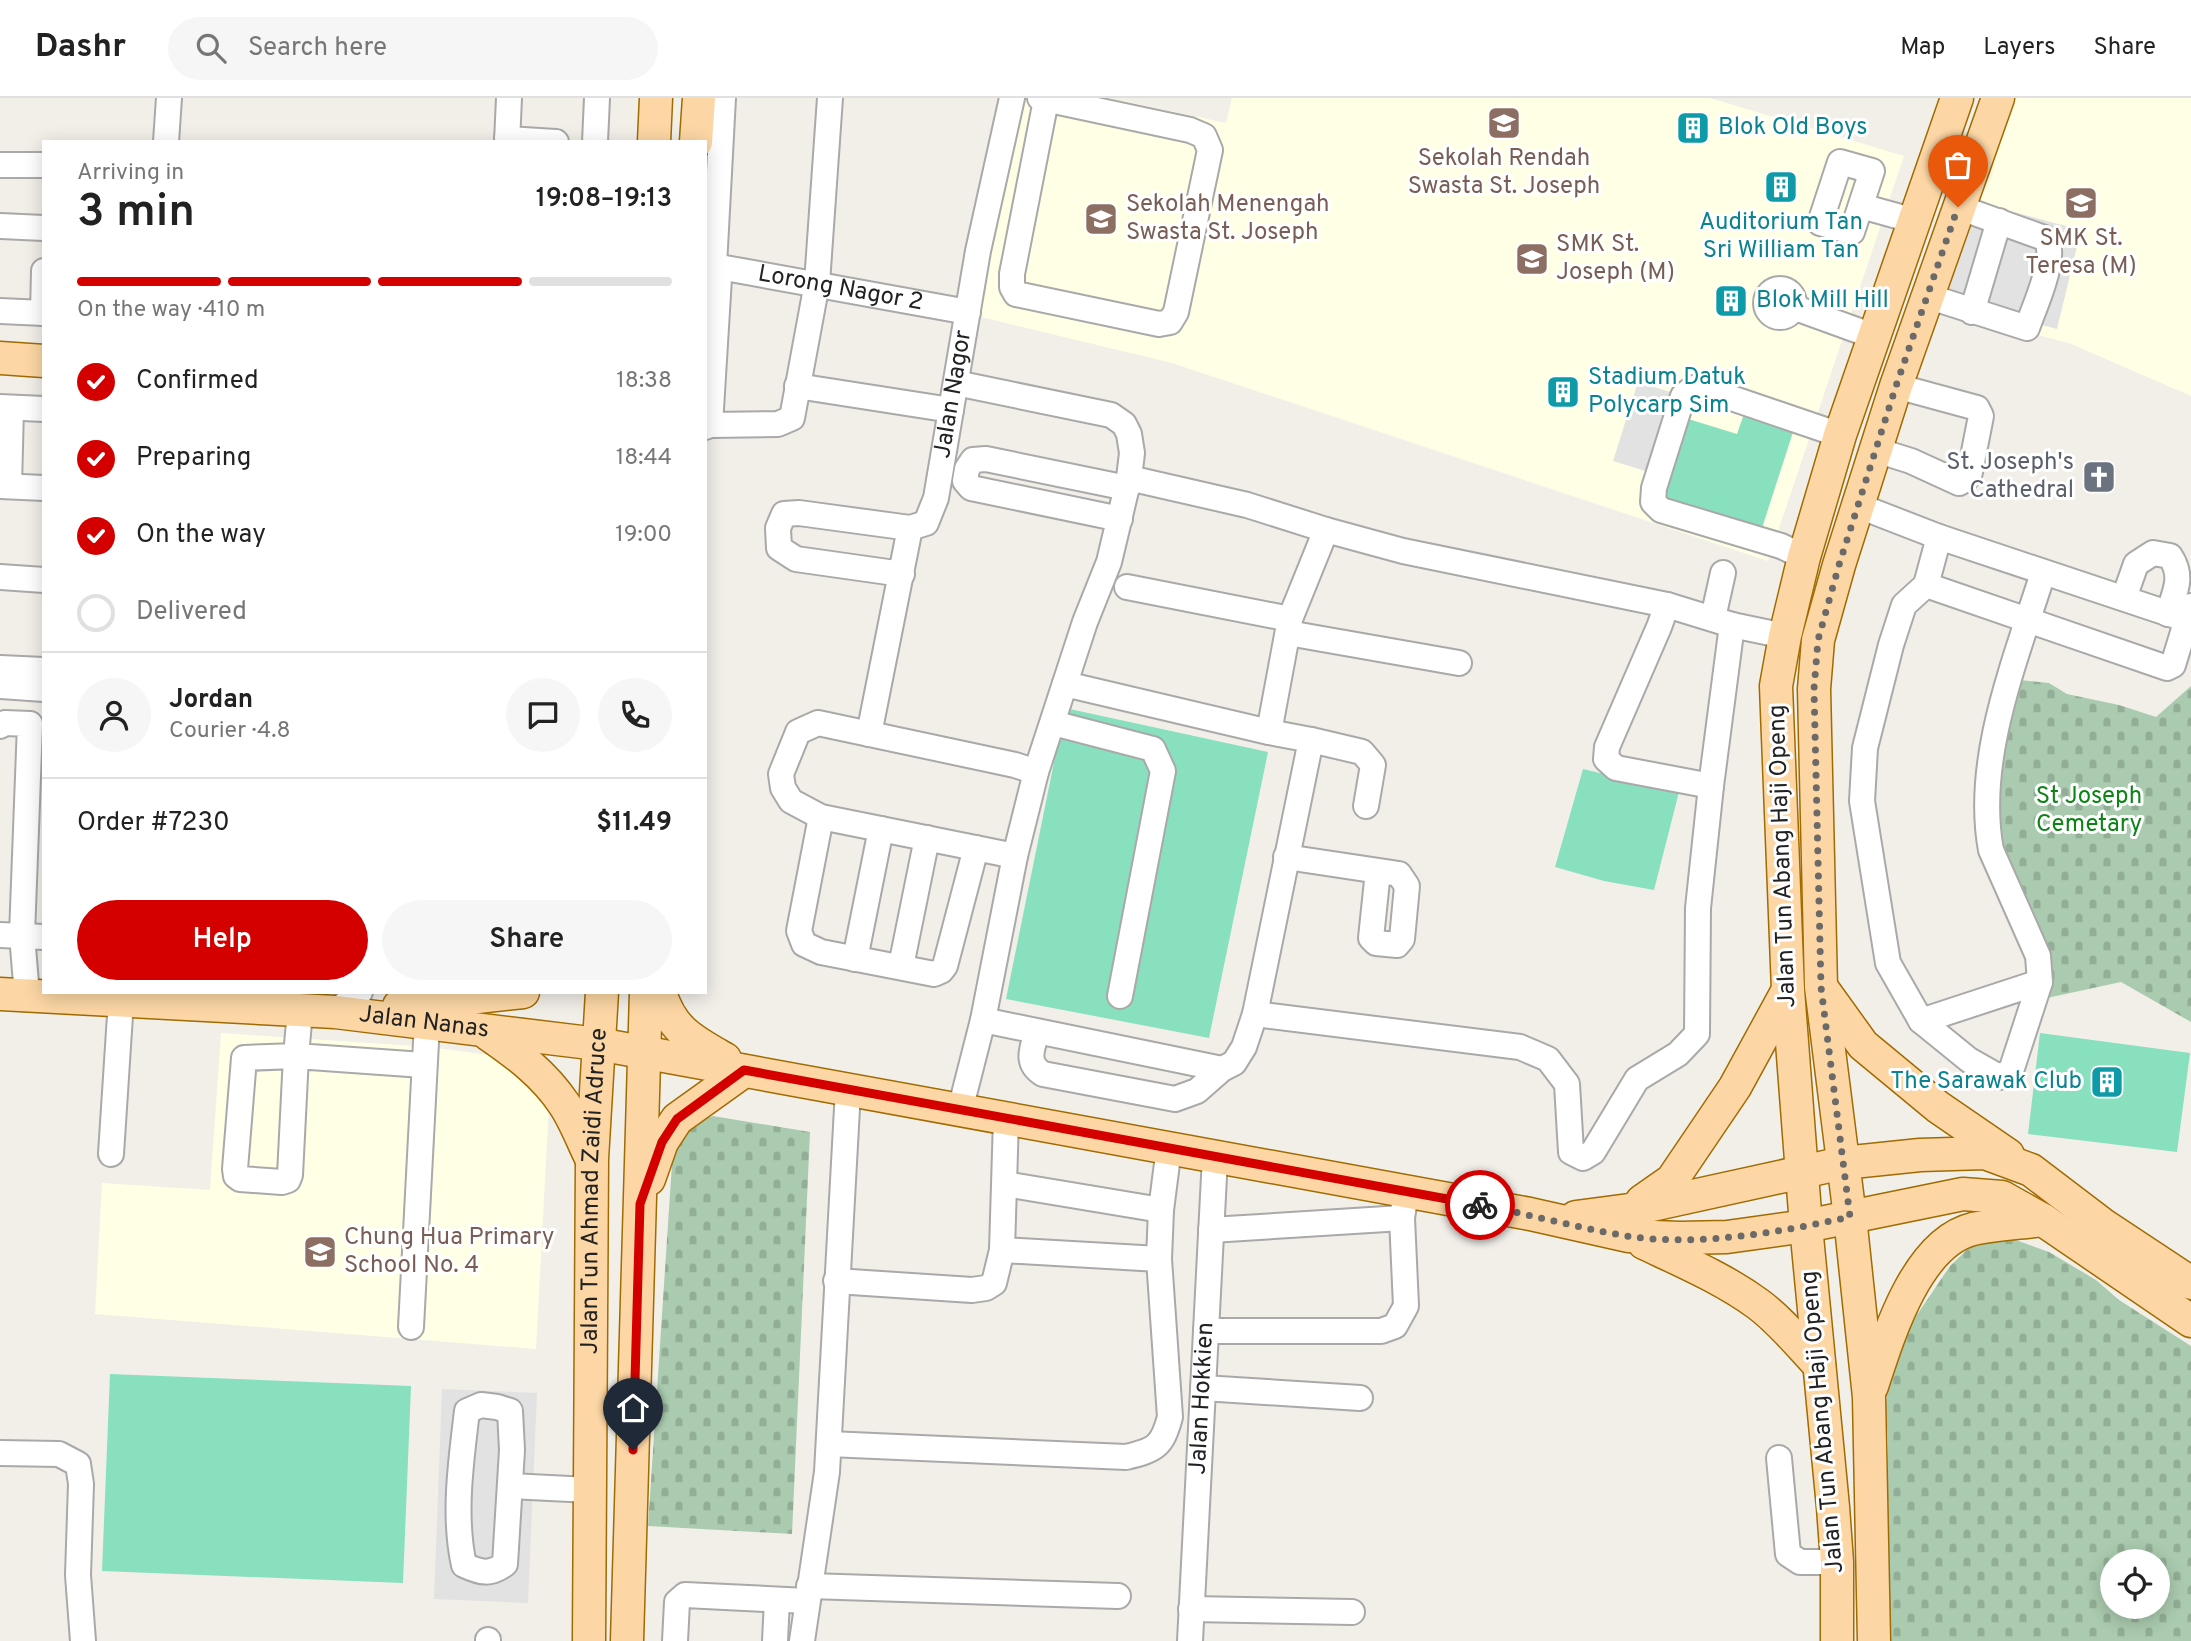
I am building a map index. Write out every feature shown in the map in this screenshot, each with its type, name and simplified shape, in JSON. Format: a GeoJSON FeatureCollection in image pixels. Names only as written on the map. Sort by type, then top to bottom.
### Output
{"type":"FeatureCollection","features":[{"type":"Feature","properties":{"kind":"main road"},"geometry":{"type":"LineString","coordinates":[[653,140],[656,98]]}},
{"type":"Feature","properties":{"kind":"main road"},"geometry":{"type":"LineString","coordinates":[[696,140],[699,98]]}},
{"type":"Feature","properties":{"kind":"main road","name":"Jalan Tun Abang Haji Openg"},"geometry":{"type":"LineString","coordinates":[[1837,1641],[1837,1562],[1806,1226],[1788,990],[1776,686],[1804,557],[1840,435],[1957,98]]}},
{"type":"Feature","properties":{"kind":"main road","name":"Jalan Tun Abang Haji Openg"},"geometry":{"type":"LineString","coordinates":[[1874,1641],[1869,1397],[1821,987],[1814,689],[1818,640],[1876,450],[1927,296],[1998,98]]}},
{"type":"Feature","properties":{"kind":"main road"},"geometry":{"type":"LineString","coordinates":[[0,358],[42,361]]}},
{"type":"Feature","properties":{"kind":"main road"},"geometry":{"type":"LineString","coordinates":[[1821,987],[1863,1045],[1938,1107],[2031,1170],[2102,1224],[2191,1283]]}},
{"type":"Feature","properties":{"kind":"main road"},"geometry":{"type":"LineString","coordinates":[[1628,1223],[1672,1181],[1735,1087],[1788,990]]}},
{"type":"Feature","properties":{"kind":"main road","name":"Jalan Nanas"},"geometry":{"type":"LineString","coordinates":[[13,994],[156,997],[335,1012],[598,1044],[1215,1157],[1404,1205],[1628,1223]]}},
{"type":"Feature","properties":{"kind":"main road"},"geometry":{"type":"LineString","coordinates":[[335,1012],[504,994]]}},
{"type":"Feature","properties":{"kind":"main road","name":"Jalan Tun Ahmad Zaidi Adruce"},"geometry":{"type":"LineString","coordinates":[[589,1641],[592,1159],[602,994]]}},
{"type":"Feature","properties":{"kind":"main road","name":"Jalan Tun Ahmad Zaidi Adruce"},"geometry":{"type":"LineString","coordinates":[[627,1641],[646,994]]}},
{"type":"Feature","properties":{"kind":"main road"},"geometry":{"type":"LineString","coordinates":[[640,1204],[662,1142],[677,1119],[744,1070],[687,1038],[669,1016],[661,994]]}},
{"type":"Feature","properties":{"kind":"main road"},"geometry":{"type":"LineString","coordinates":[[484,1031],[524,1059],[545,1080],[565,1105],[592,1159]]}},
{"type":"Feature","properties":{"kind":"main road"},"geometry":{"type":"LineString","coordinates":[[1628,1223],[1802,1172],[1843,1163],[1920,1155],[1985,1153],[2031,1170]]}},
{"type":"Feature","properties":{"kind":"main road"},"geometry":{"type":"LineString","coordinates":[[1628,1223],[1680,1238],[1727,1237],[1806,1226],[1964,1194],[2002,1197],[2043,1220],[2191,1321]]}},
{"type":"Feature","properties":{"kind":"main road"},"geometry":{"type":"LineString","coordinates":[[1869,1397],[1886,1345],[1919,1272],[1942,1245],[1971,1229],[2043,1220]]}},
{"type":"Feature","properties":{"kind":"main road"},"geometry":{"type":"LineString","coordinates":[[1628,1223],[1675,1257],[1758,1304],[1819,1365]]}},
{"type":"Feature","properties":{"kind":"street"},"geometry":{"type":"LineString","coordinates":[[166,140],[169,98]]}},
{"type":"Feature","properties":{"kind":"street"},"geometry":{"type":"LineString","coordinates":[[509,98],[500,136],[537,140]]}},
{"type":"Feature","properties":{"kind":"street"},"geometry":{"type":"LineString","coordinates":[[595,140],[597,98]]}},
{"type":"Feature","properties":{"kind":"street"},"geometry":{"type":"LineString","coordinates":[[723,98],[709,262],[719,278],[708,426],[778,424],[792,418],[817,283],[830,98]]}},
{"type":"Feature","properties":{"kind":"street","name":"Jalan Nagor"},"geometry":{"type":"LineString","coordinates":[[910,528],[926,523],[936,498],[973,280],[1012,98]]}},
{"type":"Feature","properties":{"kind":"street"},"geometry":{"type":"LineString","coordinates":[[1043,99],[1190,130],[1204,136],[1210,150],[1176,312],[1170,322],[1159,324],[1016,294],[1012,287],[1012,274],[1043,99]]}},
{"type":"Feature","properties":{"kind":"street"},"geometry":{"type":"LineString","coordinates":[[0,164],[42,164]]}},
{"type":"Feature","properties":{"kind":"street"},"geometry":{"type":"LineString","coordinates":[[1861,206],[1915,221]]}},
{"type":"Feature","properties":{"kind":"street"},"geometry":{"type":"LineString","coordinates":[[1927,296],[2027,328],[2045,275],[2051,248],[2047,239],[1958,207]]}},
{"type":"Feature","properties":{"kind":"street"},"geometry":{"type":"LineString","coordinates":[[1972,312],[1999,221]]}},
{"type":"Feature","properties":{"kind":"street"},"geometry":{"type":"LineString","coordinates":[[0,226],[42,228]]}},
{"type":"Feature","properties":{"kind":"street","name":"Lorong Nagor 2"},"geometry":{"type":"LineString","coordinates":[[709,262],[968,312]]}},
{"type":"Feature","properties":{"kind":"street"},"geometry":{"type":"LineString","coordinates":[[973,280],[1012,287]]}},
{"type":"Feature","properties":{"kind":"street"},"geometry":{"type":"LineString","coordinates":[[1793,307],[1873,336]]}},
{"type":"Feature","properties":{"kind":"street"},"geometry":{"type":"LineString","coordinates":[[0,311],[42,313]]}},
{"type":"Feature","properties":{"kind":"street"},"geometry":{"type":"LineString","coordinates":[[956,383],[1111,415],[1124,424],[1132,453],[1120,519],[1105,574],[1085,622],[1036,772],[1015,856],[983,1020],[960,1110]]}},
{"type":"Feature","properties":{"kind":"street"},"geometry":{"type":"LineString","coordinates":[[797,386],[951,410]]}},
{"type":"Feature","properties":{"kind":"street"},"geometry":{"type":"LineString","coordinates":[[1876,450],[1911,461],[1959,483],[1966,479],[1970,472],[1981,416],[1976,408],[1896,386]]}},
{"type":"Feature","properties":{"kind":"street"},"geometry":{"type":"LineString","coordinates":[[1804,557],[1781,546],[1661,510],[1653,502],[1654,488],[1683,396],[1693,388],[1704,389],[1840,435]]}},
{"type":"Feature","properties":{"kind":"street"},"geometry":{"type":"LineString","coordinates":[[42,410],[5,407],[4,486],[42,488]]}},
{"type":"Feature","properties":{"kind":"street"},"geometry":{"type":"LineString","coordinates":[[1120,519],[971,488],[965,481],[966,473],[973,460],[986,459],[1247,505],[1403,551],[1667,605],[1785,636]]}},
{"type":"Feature","properties":{"kind":"street"},"geometry":{"type":"LineString","coordinates":[[941,469],[966,473]]}},
{"type":"Feature","properties":{"kind":"street"},"geometry":{"type":"LineString","coordinates":[[1859,506],[2043,573],[2184,615]]}},
{"type":"Feature","properties":{"kind":"street"},"geometry":{"type":"LineString","coordinates":[[869,734],[880,680],[901,574],[910,528],[800,513],[783,514],[778,528],[779,548],[796,559],[901,574]]}},
{"type":"Feature","properties":{"kind":"street"},"geometry":{"type":"LineString","coordinates":[[1269,732],[1289,626],[1325,530]]}},
{"type":"Feature","properties":{"kind":"street"},"geometry":{"type":"LineString","coordinates":[[1939,537],[1926,585],[1905,605],[1891,645],[1865,748],[1862,801],[1888,964],[1921,1021],[1969,1060],[1999,1077],[2011,1072],[2040,982],[2038,956],[1992,850],[1989,835],[1989,783],[1997,720],[2043,573]]}},
{"type":"Feature","properties":{"kind":"street"},"geometry":{"type":"LineString","coordinates":[[1926,585],[2166,668],[2173,665],[2184,615],[2179,578],[2170,556],[2153,553],[2136,564],[2124,598]]}},
{"type":"Feature","properties":{"kind":"street"},"geometry":{"type":"LineString","coordinates":[[1255,1014],[1520,1047],[1548,1059],[1567,1084],[1571,1152],[1583,1158],[1593,1152],[1637,1079],[1678,1054],[1697,1034],[1698,908],[1711,786],[1723,621],[1723,573]]}},
{"type":"Feature","properties":{"kind":"street"},"geometry":{"type":"LineString","coordinates":[[0,577],[42,580]]}},
{"type":"Feature","properties":{"kind":"street"},"geometry":{"type":"LineString","coordinates":[[1127,587],[1459,663]]}},
{"type":"Feature","properties":{"kind":"street"},"geometry":{"type":"LineString","coordinates":[[1667,605],[1607,747],[1606,760],[1616,768],[1711,786]]}},
{"type":"Feature","properties":{"kind":"street"},"geometry":{"type":"LineString","coordinates":[[0,668],[42,670]]}},
{"type":"Feature","properties":{"kind":"street"},"geometry":{"type":"LineString","coordinates":[[1065,684],[1363,752],[1373,765],[1366,806]]}},
{"type":"Feature","properties":{"kind":"street"},"geometry":{"type":"LineString","coordinates":[[0,686],[42,689]]}},
{"type":"Feature","properties":{"kind":"street"},"geometry":{"type":"LineString","coordinates":[[0,726],[5,723],[30,724],[22,936],[13,994]]}},
{"type":"Feature","properties":{"kind":"street"},"geometry":{"type":"LineString","coordinates":[[1015,856],[821,817],[791,801],[783,788],[781,774],[798,732],[818,723],[1015,765],[1036,772]]}},
{"type":"Feature","properties":{"kind":"street"},"geometry":{"type":"LineString","coordinates":[[1053,723],[1153,749],[1163,771],[1120,996]]}},
{"type":"Feature","properties":{"kind":"street"},"geometry":{"type":"LineString","coordinates":[[1037,1032],[1030,1058],[1035,1069],[1043,1074],[1175,1099],[1197,1091],[1222,1069],[1234,1063],[1244,1047],[1255,1014],[1311,740]]}},
{"type":"Feature","properties":{"kind":"street"},"geometry":{"type":"LineString","coordinates":[[821,817],[799,932],[804,944],[821,952],[855,959],[934,974],[941,971],[976,848]]}},
{"type":"Feature","properties":{"kind":"street"},"geometry":{"type":"LineString","coordinates":[[855,959],[881,829]]}},
{"type":"Feature","properties":{"kind":"street"},"geometry":{"type":"LineString","coordinates":[[901,966],[927,838]]}},
{"type":"Feature","properties":{"kind":"street"},"geometry":{"type":"LineString","coordinates":[[1286,857],[1378,871]]}},
{"type":"Feature","properties":{"kind":"street"},"geometry":{"type":"LineString","coordinates":[[1921,1021],[2040,982]]}},
{"type":"Feature","properties":{"kind":"street"},"geometry":{"type":"LineString","coordinates":[[335,1012],[358,994]]}},
{"type":"Feature","properties":{"kind":"street"},"geometry":{"type":"LineString","coordinates":[[111,997],[111,1154]]}},
{"type":"Feature","properties":{"kind":"street"},"geometry":{"type":"LineString","coordinates":[[300,1011],[296,1056],[288,1181],[240,1179],[234,1169],[244,1058],[296,1056],[423,1065]]}},
{"type":"Feature","properties":{"kind":"street"},"geometry":{"type":"LineString","coordinates":[[983,1020],[1222,1069]]}},
{"type":"Feature","properties":{"kind":"street"},"geometry":{"type":"LineString","coordinates":[[411,1326],[427,1023]]}},
{"type":"Feature","properties":{"kind":"street"},"geometry":{"type":"LineString","coordinates":[[802,1641],[827,1472],[848,1090]]}},
{"type":"Feature","properties":{"kind":"street"},"geometry":{"type":"LineString","coordinates":[[836,1281],[972,1290],[986,1288],[994,1283],[1002,1251],[1006,1119]]}},
{"type":"Feature","properties":{"kind":"street"},"geometry":{"type":"LineString","coordinates":[[828,1444],[1126,1457],[1150,1451],[1164,1439],[1170,1418],[1159,1259],[1161,1210],[1169,1149]]}},
{"type":"Feature","properties":{"kind":"street","name":"Jalan Hokkien"},"geometry":{"type":"LineString","coordinates":[[1190,1641],[1215,1157]]}},
{"type":"Feature","properties":{"kind":"street"},"geometry":{"type":"LineString","coordinates":[[1005,1184],[1161,1210]]}},
{"type":"Feature","properties":{"kind":"street"},"geometry":{"type":"LineString","coordinates":[[1206,1331],[1381,1331],[1395,1326],[1406,1306],[1404,1205],[1211,1230]]}},
{"type":"Feature","properties":{"kind":"street"},"geometry":{"type":"LineString","coordinates":[[1002,1251],[1159,1259]]}},
{"type":"Feature","properties":{"kind":"street"},"geometry":{"type":"LineString","coordinates":[[1203,1388],[1360,1398]]}},
{"type":"Feature","properties":{"kind":"street"},"geometry":{"type":"LineString","coordinates":[[481,1405],[510,1411],[510,1486],[505,1564],[495,1571],[480,1573],[464,1565],[459,1544],[462,1451],[467,1411],[481,1405]]}},
{"type":"Feature","properties":{"kind":"street"},"geometry":{"type":"LineString","coordinates":[[0,1453],[59,1454],[78,1464],[81,1484],[78,1575],[83,1641]]}},
{"type":"Feature","properties":{"kind":"street"},"geometry":{"type":"LineString","coordinates":[[1779,1458],[1788,1554],[1800,1562],[1837,1562]]}},
{"type":"Feature","properties":{"kind":"street"},"geometry":{"type":"LineString","coordinates":[[510,1486],[590,1490]]}},
{"type":"Feature","properties":{"kind":"street"},"geometry":{"type":"LineString","coordinates":[[675,1641],[677,1602],[685,1595],[778,1600],[808,1594],[1118,1596]]}},
{"type":"Feature","properties":{"kind":"street"},"geometry":{"type":"LineString","coordinates":[[775,1641],[778,1600]]}},
{"type":"Feature","properties":{"kind":"street"},"geometry":{"type":"LineString","coordinates":[[1191,1609],[1352,1612]]}},
{"type":"Feature","properties":{"kind":"shaded area","name":"SMK St. Joseph (M)"},"geometry":{"type":"Polygon","coordinates":[[[1025,98],[1110,98],[1226,123],[1232,98],[1710,98],[1904,156],[1768,561],[1172,363],[977,316],[1025,98]]]}},
{"type":"Feature","properties":{"kind":"shaded area","name":"SMK St. Teresa (M)"},"geometry":{"type":"Polygon","coordinates":[[[2008,98],[2191,98],[2191,396],[2069,343],[1933,308],[2008,98]]]}},
{"type":"Feature","properties":{"kind":"shaded area"},"geometry":{"type":"Polygon","coordinates":[[[1980,203],[2081,230],[2057,329],[1944,300],[1980,203]]]}},
{"type":"Feature","properties":{"kind":"shaded area"},"geometry":{"type":"Polygon","coordinates":[[[1638,382],[1683,396],[1658,475],[1613,461],[1638,382]]]}},
{"type":"Feature","properties":{"kind":"shaded area","name":"Chung Hua Primary School No. 4"},"geometry":{"type":"Polygon","coordinates":[[[221,1033],[430,1047],[503,1057],[549,1105],[536,1349],[95,1314],[102,1183],[210,1190],[221,1033]]]}},
{"type":"Feature","properties":{"kind":"shaded area"},"geometry":{"type":"Polygon","coordinates":[[[442,1389],[537,1393],[528,1603],[434,1599],[442,1389]]]}},
{"type":"Feature","properties":{"kind":"green space"},"geometry":{"type":"Polygon","coordinates":[[[1744,414],[1794,429],[1761,531],[1660,499],[1685,418],[1737,434],[1744,414]]]}},
{"type":"Feature","properties":{"kind":"green space","name":"St Joseph Cemetary"},"geometry":{"type":"Polygon","coordinates":[[[2002,678],[2049,683],[2067,694],[2119,705],[2156,717],[2191,686],[2191,1022],[2121,982],[2047,998],[1988,848],[2002,678]]]}},
{"type":"Feature","properties":{"kind":"green space"},"geometry":{"type":"Polygon","coordinates":[[[1065,708],[1268,752],[1209,1038],[1006,999],[1065,708]]]}},
{"type":"Feature","properties":{"kind":"green space"},"geometry":{"type":"Polygon","coordinates":[[[1583,769],[1679,792],[1654,890],[1604,881],[1555,867],[1583,769]]]}},
{"type":"Feature","properties":{"kind":"green space"},"geometry":{"type":"Polygon","coordinates":[[[2040,1033],[2190,1053],[2177,1152],[2028,1134],[2040,1033]]]}},
{"type":"Feature","properties":{"kind":"green space"},"geometry":{"type":"Polygon","coordinates":[[[713,1116],[810,1132],[792,1534],[648,1526],[673,1149],[689,1127],[713,1116]]]}},
{"type":"Feature","properties":{"kind":"green space"},"geometry":{"type":"Polygon","coordinates":[[[2010,1238],[2049,1252],[2096,1280],[2119,1300],[2191,1346],[2191,1641],[1884,1641],[1888,1443],[1886,1407],[1889,1370],[1906,1331],[1950,1266],[1974,1243],[2010,1238]]]}},
{"type":"Feature","properties":{"kind":"green space"},"geometry":{"type":"Polygon","coordinates":[[[110,1374],[411,1386],[403,1583],[102,1571],[110,1374]]]}},
{"type":"Feature","properties":{"kind":"way so far"},"geometry":{"type":"LineString","coordinates":[[1480,1205],[1628,1236],[1680,1238],[1727,1237],[1850,1217],[1821,987],[1814,689],[1818,640],[1896,386],[1958,207]]}},
{"type":"Feature","properties":{"kind":"place","name":"Sekolah Rendah Swasta St. Joseph"},"geometry":{"type":"Point","coordinates":[1504,123]}},
{"type":"Feature","properties":{"kind":"place","name":"Blok Old Boys"},"geometry":{"type":"Point","coordinates":[1693,128]}},
{"type":"Feature","properties":{"kind":"place","name":"Auditorium Tan Sri William Tan"},"geometry":{"type":"Point","coordinates":[1781,187]}},
{"type":"Feature","properties":{"kind":"place","name":"SMK St. Teresa (M)"},"geometry":{"type":"Point","coordinates":[2081,203]}},
{"type":"Feature","properties":{"kind":"place","name":"Sekolah Menengah Swasta St. Joseph"},"geometry":{"type":"Point","coordinates":[1101,219]}},
{"type":"Feature","properties":{"kind":"place","name":"SMK St. Joseph (M)"},"geometry":{"type":"Point","coordinates":[1532,259]}},
{"type":"Feature","properties":{"kind":"place","name":"Blok Mill Hill"},"geometry":{"type":"Point","coordinates":[1731,301]}},
{"type":"Feature","properties":{"kind":"place","name":"Stadium Datuk Polycarp Sim"},"geometry":{"type":"Point","coordinates":[1563,392]}},
{"type":"Feature","properties":{"kind":"place","name":"St. Joseph's Cathedral"},"geometry":{"type":"Point","coordinates":[2099,477]}},
{"type":"Feature","properties":{"kind":"place","name":"The Sarawak Club"},"geometry":{"type":"Point","coordinates":[2107,1082]}},
{"type":"Feature","properties":{"kind":"place","name":"Chung Hua Primary School No. 4"},"geometry":{"type":"Point","coordinates":[320,1252]}},
{"type":"Feature","properties":{"kind":"route"},"geometry":{"type":"LineString","coordinates":[[633,1450],[640,1204],[662,1142],[677,1119],[744,1070],[1480,1205]]}}]}
